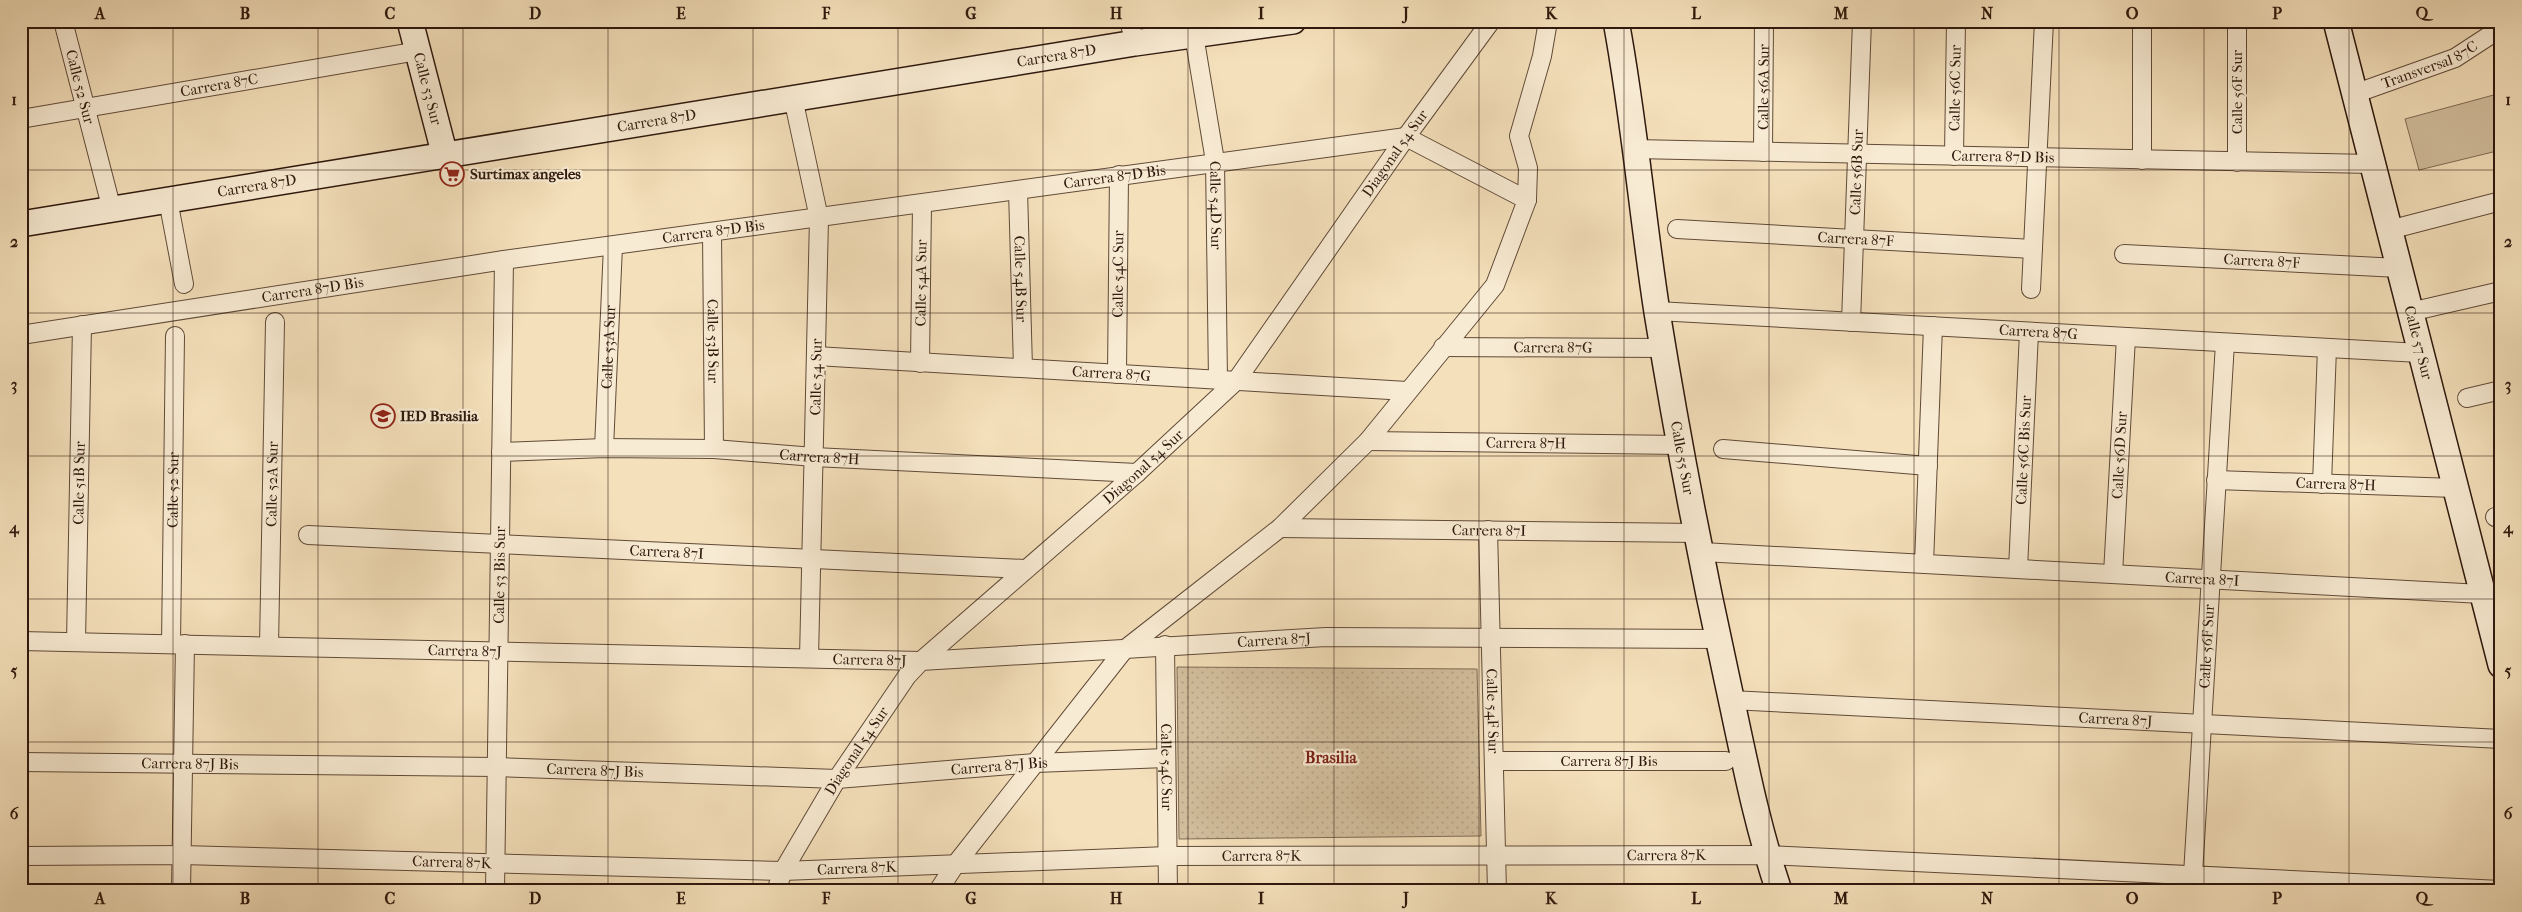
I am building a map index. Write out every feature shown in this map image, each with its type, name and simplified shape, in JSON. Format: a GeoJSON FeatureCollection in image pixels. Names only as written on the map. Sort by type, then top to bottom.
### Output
{"type":"FeatureCollection","features":[{"type":"Feature","properties":{"kind":"street","name":"Calle 52 Sur"},"geometry":{"type":"LineString","coordinates":[[63,21],[112,210]]}},
{"type":"Feature","properties":{"kind":"street","name":"Calle 53 Sur"},"geometry":{"type":"LineString","coordinates":[[410,21],[445,156]]}},
{"type":"Feature","properties":{"kind":"street","name":"Carrera 87D"},"geometry":{"type":"LineString","coordinates":[[21,224],[793,98],[1132,32],[1194,35],[1293,21]]}},
{"type":"Feature","properties":{"kind":"street","name":"Diagonal 54 Sur"},"geometry":{"type":"LineString","coordinates":[[776,891],[783,871],[837,779],[907,676],[921,660],[1138,473],[1236,381],[1406,137],[1491,21]]}},
{"type":"Feature","properties":{"kind":"street"},"geometry":{"type":"LineString","coordinates":[[938,891],[955,865],[1124,650],[1280,528],[1368,441],[1495,285],[1527,200],[1528,168],[1519,136],[1542,56],[1548,21]]}},
{"type":"Feature","properties":{"kind":"street","name":"Calle 55 Sur"},"geometry":{"type":"LineString","coordinates":[[1616,21],[1657,311],[1700,543],[1718,639],[1766,855],[1779,891]]}},
{"type":"Feature","properties":{"kind":"street","name":"Calle 56A Sur"},"geometry":{"type":"LineString","coordinates":[[1763,152],[1764,21]]}},
{"type":"Feature","properties":{"kind":"street","name":"Calle 56B Sur"},"geometry":{"type":"LineString","coordinates":[[1851,322],[1862,21]]}},
{"type":"Feature","properties":{"kind":"street","name":"Calle 56C Sur"},"geometry":{"type":"LineString","coordinates":[[1954,156],[1956,21]]}},
{"type":"Feature","properties":{"kind":"street"},"geometry":{"type":"LineString","coordinates":[[2031,289],[2044,21]]}},
{"type":"Feature","properties":{"kind":"street"},"geometry":{"type":"LineString","coordinates":[[2142,21],[2142,160]]}},
{"type":"Feature","properties":{"kind":"street","name":"Calle 56F Sur"},"geometry":{"type":"LineString","coordinates":[[2237,21],[2238,162]]}},
{"type":"Feature","properties":{"kind":"street","name":"Calle 57 Sur"},"geometry":{"type":"LineString","coordinates":[[2336,21],[2455,488],[2490,607],[2501,665]]}},
{"type":"Feature","properties":{"kind":"street","name":"Transversal 87C"},"geometry":{"type":"LineString","coordinates":[[2354,94],[2455,58],[2501,28]]}},
{"type":"Feature","properties":{"kind":"street","name":"Calle 54D Sur"},"geometry":{"type":"LineString","coordinates":[[1194,35],[1215,162],[1218,380]]}},
{"type":"Feature","properties":{"kind":"street","name":"Carrera 87C"},"geometry":{"type":"LineString","coordinates":[[21,119],[418,51]]}},
{"type":"Feature","properties":{"kind":"street","name":"Calle 54 Sur"},"geometry":{"type":"LineString","coordinates":[[793,98],[819,218],[809,658]]}},
{"type":"Feature","properties":{"kind":"street","name":"Carrera 87D Bis"},"geometry":{"type":"LineString","coordinates":[[21,335],[504,260],[1406,137]]}},
{"type":"Feature","properties":{"kind":"street"},"geometry":{"type":"LineString","coordinates":[[1406,137],[1527,200]]}},
{"type":"Feature","properties":{"kind":"street","name":"Carrera 87D Bis"},"geometry":{"type":"LineString","coordinates":[[1634,149],[2372,164]]}},
{"type":"Feature","properties":{"kind":"street","name":"Calle 54C Sur"},"geometry":{"type":"LineString","coordinates":[[1117,374],[1118,176]]}},
{"type":"Feature","properties":{"kind":"street","name":"Calle 54B Sur"},"geometry":{"type":"LineString","coordinates":[[1018,190],[1023,368]]}},
{"type":"Feature","properties":{"kind":"street"},"geometry":{"type":"LineString","coordinates":[[168,200],[184,284]]}},
{"type":"Feature","properties":{"kind":"street"},"geometry":{"type":"LineString","coordinates":[[2389,230],[2501,201]]}},
{"type":"Feature","properties":{"kind":"street","name":"Calle 54A Sur"},"geometry":{"type":"LineString","coordinates":[[920,362],[922,204]]}},
{"type":"Feature","properties":{"kind":"street","name":"Carrera 87F"},"geometry":{"type":"LineString","coordinates":[[1677,229],[2034,249]]}},
{"type":"Feature","properties":{"kind":"street","name":"Calle 53B Sur"},"geometry":{"type":"LineString","coordinates":[[712,232],[714,449]]}},
{"type":"Feature","properties":{"kind":"street","name":"Calle 53A Sur"},"geometry":{"type":"LineString","coordinates":[[604,448],[613,246]]}},
{"type":"Feature","properties":{"kind":"street","name":"Carrera 87F"},"geometry":{"type":"LineString","coordinates":[[2124,254],[2399,268]]}},
{"type":"Feature","properties":{"kind":"street","name":"Calle 53 Bis Sur"},"geometry":{"type":"LineString","coordinates":[[495,891],[504,260]]}},
{"type":"Feature","properties":{"kind":"street"},"geometry":{"type":"LineString","coordinates":[[2410,312],[2501,291]]}},
{"type":"Feature","properties":{"kind":"street","name":"Carrera 87G"},"geometry":{"type":"LineString","coordinates":[[1657,311],[2420,353]]}},
{"type":"Feature","properties":{"kind":"street","name":"Calle 52A Sur"},"geometry":{"type":"LineString","coordinates":[[269,646],[275,322]]}},
{"type":"Feature","properties":{"kind":"street","name":"Calle 51B Sur"},"geometry":{"type":"LineString","coordinates":[[76,642],[82,325]]}},
{"type":"Feature","properties":{"kind":"street"},"geometry":{"type":"LineString","coordinates":[[1924,564],[1933,326]]}},
{"type":"Feature","properties":{"kind":"street","name":"Calle 56C Bis Sur"},"geometry":{"type":"LineString","coordinates":[[2018,569],[2029,332]]}},
{"type":"Feature","properties":{"kind":"street","name":"Calle 52 Sur"},"geometry":{"type":"LineString","coordinates":[[175,336],[178,644],[183,763],[181,891]]}},
{"type":"Feature","properties":{"kind":"street","name":"Calle 56D Sur"},"geometry":{"type":"LineString","coordinates":[[2113,574],[2126,337]]}},
{"type":"Feature","properties":{"kind":"street","name":"Calle 56F Sur"},"geometry":{"type":"LineString","coordinates":[[2192,883],[2225,343]]}},
{"type":"Feature","properties":{"kind":"street","name":"Carrera 87G"},"geometry":{"type":"LineString","coordinates":[[1443,347],[1664,348]]}},
{"type":"Feature","properties":{"kind":"street"},"geometry":{"type":"LineString","coordinates":[[2322,484],[2327,348]]}},
{"type":"Feature","properties":{"kind":"street","name":"Carrera 87G"},"geometry":{"type":"LineString","coordinates":[[816,356],[1407,391]]}},
{"type":"Feature","properties":{"kind":"street"},"geometry":{"type":"LineString","coordinates":[[2467,398],[2501,390]]}},
{"type":"Feature","properties":{"kind":"street","name":"Carrera 87H"},"geometry":{"type":"LineString","coordinates":[[1368,441],[1682,445]]}},
{"type":"Feature","properties":{"kind":"street","name":"Carrera 87H"},"geometry":{"type":"LineString","coordinates":[[501,452],[604,448],[714,449],[814,457],[1138,473]]}},
{"type":"Feature","properties":{"kind":"street"},"geometry":{"type":"LineString","coordinates":[[1723,449],[1928,466]]}},
{"type":"Feature","properties":{"kind":"street","name":"Carrera 87H"},"geometry":{"type":"LineString","coordinates":[[2216,480],[2455,488]]}},
{"type":"Feature","properties":{"kind":"street","name":"Carrera 87I"},"geometry":{"type":"LineString","coordinates":[[1280,528],[1488,530],[1700,543],[1924,564],[2210,580],[2490,607]]}},
{"type":"Feature","properties":{"kind":"street","name":"Calle 54F Sur"},"geometry":{"type":"LineString","coordinates":[[1488,530],[1497,891]]}},
{"type":"Feature","properties":{"kind":"street","name":"Carrera 87I"},"geometry":{"type":"LineString","coordinates":[[308,535],[812,557],[1025,569]]}},
{"type":"Feature","properties":{"kind":"street","name":"Carrera 87J"},"geometry":{"type":"LineString","coordinates":[[21,641],[921,660],[1124,650],[1165,645],[1326,636],[1490,639],[1718,639]]}},
{"type":"Feature","properties":{"kind":"street","name":"Calle 54C Sur"},"geometry":{"type":"LineString","coordinates":[[1165,645],[1168,891]]}},
{"type":"Feature","properties":{"kind":"street","name":"Carrera 87J"},"geometry":{"type":"LineString","coordinates":[[1731,700],[2501,739]]}},
{"type":"Feature","properties":{"kind":"street","name":"Carrera 87J Bis"},"geometry":{"type":"LineString","coordinates":[[21,762],[497,766],[837,779],[1035,763],[1166,758]]}},
{"type":"Feature","properties":{"kind":"street","name":"Carrera 87J Bis"},"geometry":{"type":"LineString","coordinates":[[1494,761],[1726,762]]}},
{"type":"Feature","properties":{"kind":"street","name":"Carrera 87K"},"geometry":{"type":"LineString","coordinates":[[21,856],[182,855],[783,871],[1168,856],[1766,855],[2192,883],[2501,890]]}},
{"type":"Feature","properties":{"kind":"shaded area"},"geometry":{"type":"Polygon","coordinates":[[[2501,93],[2501,150],[2419,170],[2405,119],[2501,93]]]}},
{"type":"Feature","properties":{"kind":"shaded area"},"geometry":{"type":"Polygon","coordinates":[[[1177,667],[1477,669],[1481,836],[1179,839],[1177,667]]]}},
{"type":"Feature","properties":{"kind":"place","name":"Surtimax angeles"},"geometry":{"type":"Point","coordinates":[452,174]}},
{"type":"Feature","properties":{"kind":"place","name":"IED Brasilia"},"geometry":{"type":"Point","coordinates":[383,416]}},
{"type":"Feature","properties":{"kind":"district","name":"Brasilia"},"geometry":{"type":"Point","coordinates":[1331,757]}}]}
